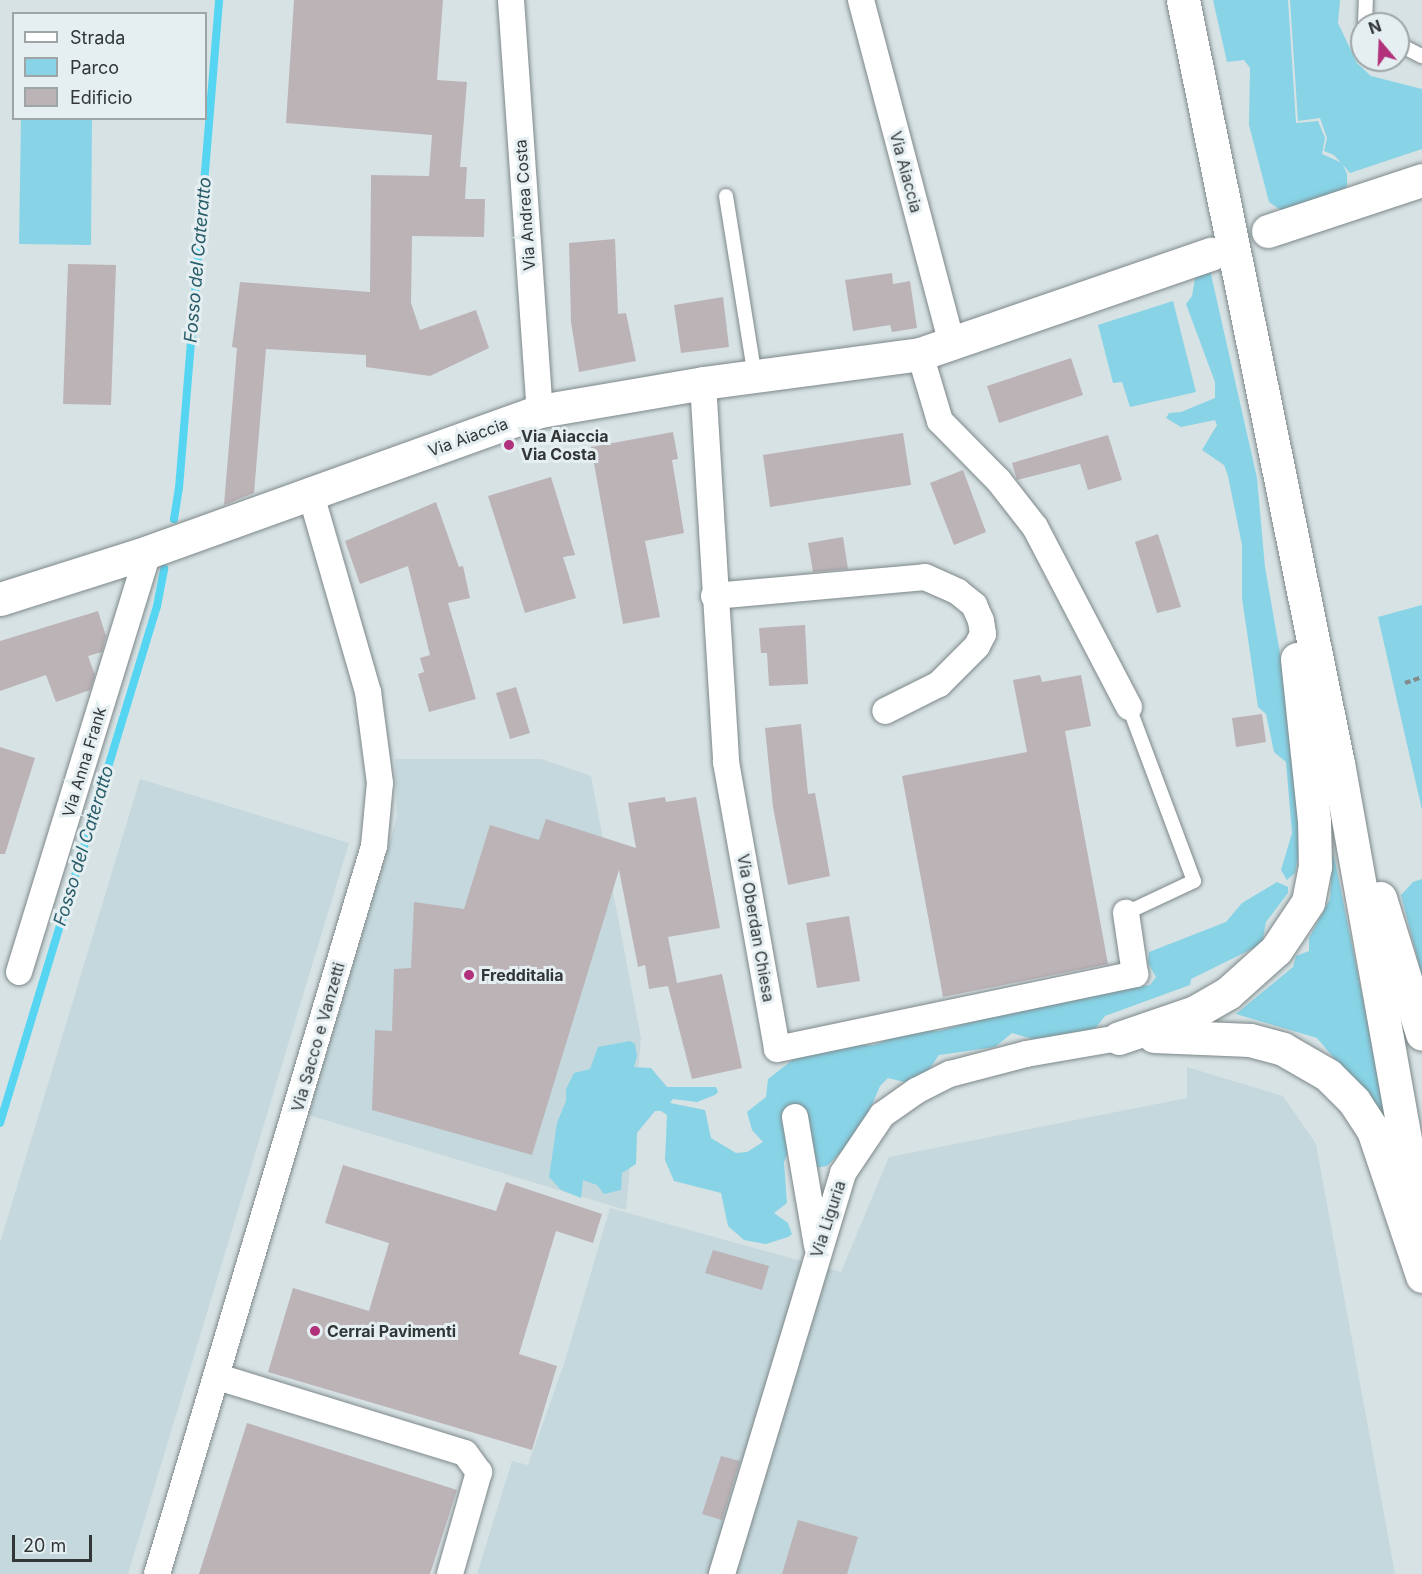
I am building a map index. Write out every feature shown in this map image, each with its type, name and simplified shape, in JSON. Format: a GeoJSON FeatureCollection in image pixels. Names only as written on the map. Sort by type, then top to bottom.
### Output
{"type":"FeatureCollection","features":[{"type":"Feature","properties":{"kind":"main road"},"geometry":{"type":"LineString","coordinates":[[1183,0],[1338,763],[1422,1234]]}},
{"type":"Feature","properties":{"kind":"main road"},"geometry":{"type":"LineString","coordinates":[[1268,231],[1422,180]]}},
{"type":"Feature","properties":{"kind":"main road","name":"Via Aiaccia"},"geometry":{"type":"LineString","coordinates":[[0,599],[148,552],[540,411],[703,383],[920,354],[1211,254]]}},
{"type":"Feature","properties":{"kind":"main road"},"geometry":{"type":"LineString","coordinates":[[1119,1038],[1195,1012],[1228,993],[1276,950],[1308,902],[1315,867],[1314,821],[1292,621],[1294,550]]}},
{"type":"Feature","properties":{"kind":"main road"},"geometry":{"type":"LineString","coordinates":[[1338,763],[1422,1034]]}},
{"type":"Feature","properties":{"kind":"main road"},"geometry":{"type":"LineString","coordinates":[[1119,1038],[1181,1034],[1250,1040],[1283,1049],[1328,1075],[1354,1101],[1373,1130],[1422,1276]]}},
{"type":"Feature","properties":{"kind":"street","name":"Via Andrea Costa"},"geometry":{"type":"LineString","coordinates":[[511,0],[540,411]]}},
{"type":"Feature","properties":{"kind":"street","name":"Via Aiaccia"},"geometry":{"type":"LineString","coordinates":[[861,0],[952,344]]}},
{"type":"Feature","properties":{"kind":"street"},"geometry":{"type":"LineString","coordinates":[[920,354],[940,421],[999,481],[1035,527],[1129,707]]}},
{"type":"Feature","properties":{"kind":"street","name":"Via Oberdan Chiesa"},"geometry":{"type":"LineString","coordinates":[[703,383],[714,596],[726,762],[777,1049],[1135,974],[1126,913]]}},
{"type":"Feature","properties":{"kind":"street","name":"Via Sacco e Vanzetti"},"geometry":{"type":"LineString","coordinates":[[157,1574],[218,1377],[374,846],[379,809],[377,747],[368,692],[311,495]]}},
{"type":"Feature","properties":{"kind":"street","name":"Via Anna Frank"},"geometry":{"type":"LineString","coordinates":[[19,972],[148,552]]}},
{"type":"Feature","properties":{"kind":"street"},"geometry":{"type":"LineString","coordinates":[[714,596],[924,577],[958,592],[974,605],[981,621],[983,634],[977,646],[939,684],[885,711]]}},
{"type":"Feature","properties":{"kind":"street","name":"Via Liguria"},"geometry":{"type":"LineString","coordinates":[[722,1574],[843,1173],[882,1115],[916,1091],[950,1074],[994,1061],[1119,1038]]}},
{"type":"Feature","properties":{"kind":"street"},"geometry":{"type":"LineString","coordinates":[[795,1117],[818,1250]]}},
{"type":"Feature","properties":{"kind":"street"},"geometry":{"type":"LineString","coordinates":[[218,1377],[465,1453],[480,1472],[450,1574]]}},
{"type":"Feature","properties":{"kind":"lane"},"geometry":{"type":"LineString","coordinates":[[726,196],[755,376]]}},
{"type":"Feature","properties":{"kind":"lane"},"geometry":{"type":"LineString","coordinates":[[1126,913],[1194,881],[1129,707]]}},
{"type":"Feature","properties":{"kind":"path"},"geometry":{"type":"LineString","coordinates":[[1405,683],[1422,676]]}},
{"type":"Feature","properties":{"kind":"shaded area"},"geometry":{"type":"Polygon","coordinates":[[[395,759],[541,759],[591,776],[641,1038],[626,1210],[308,1115],[397,817],[395,759]]]}},
{"type":"Feature","properties":{"kind":"shaded area"},"geometry":{"type":"Polygon","coordinates":[[[140,779],[349,843],[128,1574],[0,1574],[0,1243],[140,779]]]}},
{"type":"Feature","properties":{"kind":"shaded area"},"geometry":{"type":"Polygon","coordinates":[[[1187,1067],[1283,1096],[1316,1144],[1395,1574],[477,1574],[512,1461],[528,1465],[565,1361],[610,1208],[841,1272],[889,1157],[1187,1098],[1187,1067]]]}},
{"type":"Feature","properties":{"kind":"green space"},"geometry":{"type":"Polygon","coordinates":[[[1213,0],[1288,0],[1296,123],[1318,121],[1325,138],[1322,154],[1342,163],[1347,174],[1347,186],[1333,203],[1288,215],[1269,202],[1249,125],[1250,68],[1244,60],[1227,62],[1213,0]]]}},
{"type":"Feature","properties":{"kind":"green space"},"geometry":{"type":"Polygon","coordinates":[[[1290,0],[1340,0],[1338,23],[1350,48],[1350,72],[1367,72],[1371,76],[1422,89],[1422,149],[1350,173],[1334,155],[1324,151],[1327,138],[1320,118],[1298,121],[1290,0]]]}},
{"type":"Feature","properties":{"kind":"green space"},"geometry":{"type":"Polygon","coordinates":[[[21,120],[92,120],[91,245],[19,244],[21,120]]]}},
{"type":"Feature","properties":{"kind":"green space"},"geometry":{"type":"Polygon","coordinates":[[[1210,270],[1257,478],[1265,567],[1290,711],[1301,844],[1295,873],[1287,880],[1281,870],[1292,833],[1286,762],[1274,752],[1266,714],[1258,707],[1242,598],[1242,545],[1228,476],[1224,465],[1202,450],[1217,425],[1215,420],[1181,427],[1166,418],[1169,413],[1181,412],[1215,398],[1215,382],[1186,304],[1192,296],[1196,273],[1210,270]]]}},
{"type":"Feature","properties":{"kind":"green space"},"geometry":{"type":"Polygon","coordinates":[[[1173,301],[1196,392],[1130,407],[1122,382],[1113,383],[1098,325],[1173,301]]]}},
{"type":"Feature","properties":{"kind":"green space"},"geometry":{"type":"Polygon","coordinates":[[[1422,605],[1422,810],[1378,617],[1422,605]]]}},
{"type":"Feature","properties":{"kind":"green space"},"geometry":{"type":"Polygon","coordinates":[[[1333,851],[1390,1133],[1377,1109],[1317,1038],[1236,1014],[1293,967],[1296,956],[1309,951],[1309,938],[1330,899],[1333,851]]]}},
{"type":"Feature","properties":{"kind":"green space"},"geometry":{"type":"Polygon","coordinates":[[[1422,879],[1422,976],[1401,895],[1413,882],[1422,879]]]}},
{"type":"Feature","properties":{"kind":"green space"},"geometry":{"type":"Polygon","coordinates":[[[1277,882],[1288,887],[1288,893],[1266,922],[1262,944],[1191,979],[1190,985],[1105,1016],[1095,1029],[1077,1036],[1033,1039],[1012,1033],[995,1047],[939,1055],[926,1074],[904,1082],[888,1078],[880,1086],[855,1145],[843,1150],[827,1166],[814,1168],[789,1150],[784,1162],[787,1203],[774,1213],[788,1223],[792,1234],[788,1237],[766,1244],[744,1240],[728,1226],[721,1193],[674,1181],[665,1160],[667,1115],[661,1111],[655,1111],[637,1133],[636,1164],[622,1173],[621,1190],[604,1194],[597,1185],[583,1180],[581,1198],[561,1190],[549,1177],[557,1123],[566,1101],[566,1089],[574,1073],[590,1069],[598,1047],[630,1041],[635,1044],[637,1056],[634,1067],[651,1068],[667,1087],[716,1087],[718,1092],[715,1095],[697,1102],[673,1099],[670,1103],[705,1110],[711,1138],[736,1153],[747,1152],[763,1142],[752,1130],[747,1112],[766,1097],[768,1079],[795,1058],[837,1045],[874,1045],[909,1031],[939,1031],[1050,1000],[1150,985],[1156,977],[1148,963],[1149,952],[1226,922],[1242,903],[1277,882]]]}},
{"type":"Feature","properties":{"kind":"building"},"geometry":{"type":"Polygon","coordinates":[[[294,0],[443,0],[437,80],[467,82],[460,167],[467,167],[465,199],[485,199],[484,237],[412,236],[411,303],[420,330],[476,310],[489,348],[430,376],[366,367],[366,355],[266,349],[254,493],[224,505],[237,348],[232,347],[240,282],[370,292],[371,175],[429,176],[432,135],[286,123],[294,0]]]}},
{"type":"Feature","properties":{"kind":"building"},"geometry":{"type":"Polygon","coordinates":[[[615,239],[618,314],[626,313],[636,361],[579,372],[571,322],[569,243],[615,239]]]}},
{"type":"Feature","properties":{"kind":"building"},"geometry":{"type":"Polygon","coordinates":[[[68,264],[116,265],[111,405],[63,404],[68,264]]]}},
{"type":"Feature","properties":{"kind":"building"},"geometry":{"type":"Polygon","coordinates":[[[892,273],[893,284],[910,281],[917,328],[892,332],[890,325],[853,331],[845,280],[892,273]]]}},
{"type":"Feature","properties":{"kind":"building"},"geometry":{"type":"Polygon","coordinates":[[[723,297],[729,347],[681,353],[674,305],[723,297]]]}},
{"type":"Feature","properties":{"kind":"building"},"geometry":{"type":"Polygon","coordinates":[[[1071,358],[1083,395],[999,423],[987,386],[1071,358]]]}},
{"type":"Feature","properties":{"kind":"building"},"geometry":{"type":"Polygon","coordinates":[[[673,432],[678,459],[672,460],[684,533],[645,541],[660,617],[623,624],[591,447],[673,432]]]}},
{"type":"Feature","properties":{"kind":"building"},"geometry":{"type":"Polygon","coordinates":[[[903,433],[911,485],[770,507],[763,455],[903,433]]]}},
{"type":"Feature","properties":{"kind":"building"},"geometry":{"type":"Polygon","coordinates":[[[1108,435],[1122,480],[1088,490],[1080,464],[1017,480],[1012,463],[1108,435]]]}},
{"type":"Feature","properties":{"kind":"building"},"geometry":{"type":"Polygon","coordinates":[[[963,470],[986,532],[954,545],[930,483],[963,470]]]}},
{"type":"Feature","properties":{"kind":"building"},"geometry":{"type":"Polygon","coordinates":[[[551,477],[575,555],[563,557],[576,598],[525,613],[488,496],[551,477]]]}},
{"type":"Feature","properties":{"kind":"building"},"geometry":{"type":"Polygon","coordinates":[[[436,502],[459,567],[463,566],[470,598],[448,603],[476,699],[429,712],[418,674],[424,672],[420,658],[430,655],[408,566],[360,584],[345,541],[436,502]]]}},
{"type":"Feature","properties":{"kind":"building"},"geometry":{"type":"Polygon","coordinates":[[[1158,534],[1181,607],[1157,613],[1135,542],[1158,534]]]}},
{"type":"Feature","properties":{"kind":"building"},"geometry":{"type":"Polygon","coordinates":[[[843,537],[848,569],[813,572],[808,543],[843,537]]]}},
{"type":"Feature","properties":{"kind":"building"},"geometry":{"type":"Polygon","coordinates":[[[98,611],[106,636],[102,652],[88,656],[95,675],[90,690],[56,702],[46,675],[0,691],[0,641],[98,611]]]}},
{"type":"Feature","properties":{"kind":"building"},"geometry":{"type":"Polygon","coordinates":[[[805,625],[808,684],[769,686],[767,653],[761,653],[759,628],[805,625]]]}},
{"type":"Feature","properties":{"kind":"building"},"geometry":{"type":"Polygon","coordinates":[[[1040,675],[1042,682],[1081,675],[1091,726],[1065,731],[1108,964],[943,997],[902,776],[1027,752],[1013,680],[1040,675]]]}},
{"type":"Feature","properties":{"kind":"building"},"geometry":{"type":"Polygon","coordinates":[[[516,687],[530,733],[510,739],[496,693],[516,687]]]}},
{"type":"Feature","properties":{"kind":"building"},"geometry":{"type":"Polygon","coordinates":[[[1262,714],[1266,742],[1236,747],[1232,718],[1262,714]]]}},
{"type":"Feature","properties":{"kind":"building"},"geometry":{"type":"Polygon","coordinates":[[[801,724],[808,794],[815,793],[830,876],[788,885],[773,807],[765,728],[801,724]]]}},
{"type":"Feature","properties":{"kind":"building"},"geometry":{"type":"Polygon","coordinates":[[[0,747],[35,758],[5,854],[0,854],[0,747]]]}},
{"type":"Feature","properties":{"kind":"building"},"geometry":{"type":"Polygon","coordinates":[[[665,797],[666,802],[696,797],[720,928],[668,937],[677,983],[722,974],[742,1068],[692,1079],[668,986],[649,989],[645,965],[638,967],[619,870],[532,1155],[372,1110],[375,1030],[392,1031],[394,969],[411,968],[414,902],[464,909],[490,825],[539,840],[546,819],[636,848],[628,803],[665,797]]]}},
{"type":"Feature","properties":{"kind":"building"},"geometry":{"type":"Polygon","coordinates":[[[849,916],[860,981],[817,988],[806,923],[849,916]]]}},
{"type":"Feature","properties":{"kind":"building"},"geometry":{"type":"Polygon","coordinates":[[[343,1165],[496,1211],[506,1182],[602,1214],[593,1243],[556,1231],[519,1354],[557,1366],[532,1450],[268,1372],[293,1288],[369,1311],[389,1243],[325,1223],[343,1165]]]}},
{"type":"Feature","properties":{"kind":"building"},"geometry":{"type":"Polygon","coordinates":[[[713,1250],[769,1266],[762,1290],[705,1273],[713,1250]]]}},
{"type":"Feature","properties":{"kind":"building"},"geometry":{"type":"Polygon","coordinates":[[[247,1423],[457,1490],[430,1574],[199,1574],[247,1423]]]}},
{"type":"Feature","properties":{"kind":"building"},"geometry":{"type":"Polygon","coordinates":[[[721,1456],[740,1461],[722,1520],[702,1514],[721,1456]]]}},
{"type":"Feature","properties":{"kind":"building"},"geometry":{"type":"Polygon","coordinates":[[[798,1520],[858,1537],[847,1574],[782,1574],[798,1520]]]}},
{"type":"Feature","properties":{"kind":"waterway","name":"Fosso del Cateratto"},"geometry":{"type":"LineString","coordinates":[[174,519],[179,488],[219,0]]}},
{"type":"Feature","properties":{"kind":"waterway","name":"Fosso del Cateratto"},"geometry":{"type":"LineString","coordinates":[[0,1123],[157,606],[164,569]]}},
{"type":"Feature","properties":{"kind":"place","name":"Via Aiaccia Via Costa"},"geometry":{"type":"Point","coordinates":[509,445]}},
{"type":"Feature","properties":{"kind":"place","name":"Fredditalia"},"geometry":{"type":"Point","coordinates":[469,975]}},
{"type":"Feature","properties":{"kind":"place","name":"Cerrai Pavimenti"},"geometry":{"type":"Point","coordinates":[315,1331]}}]}
